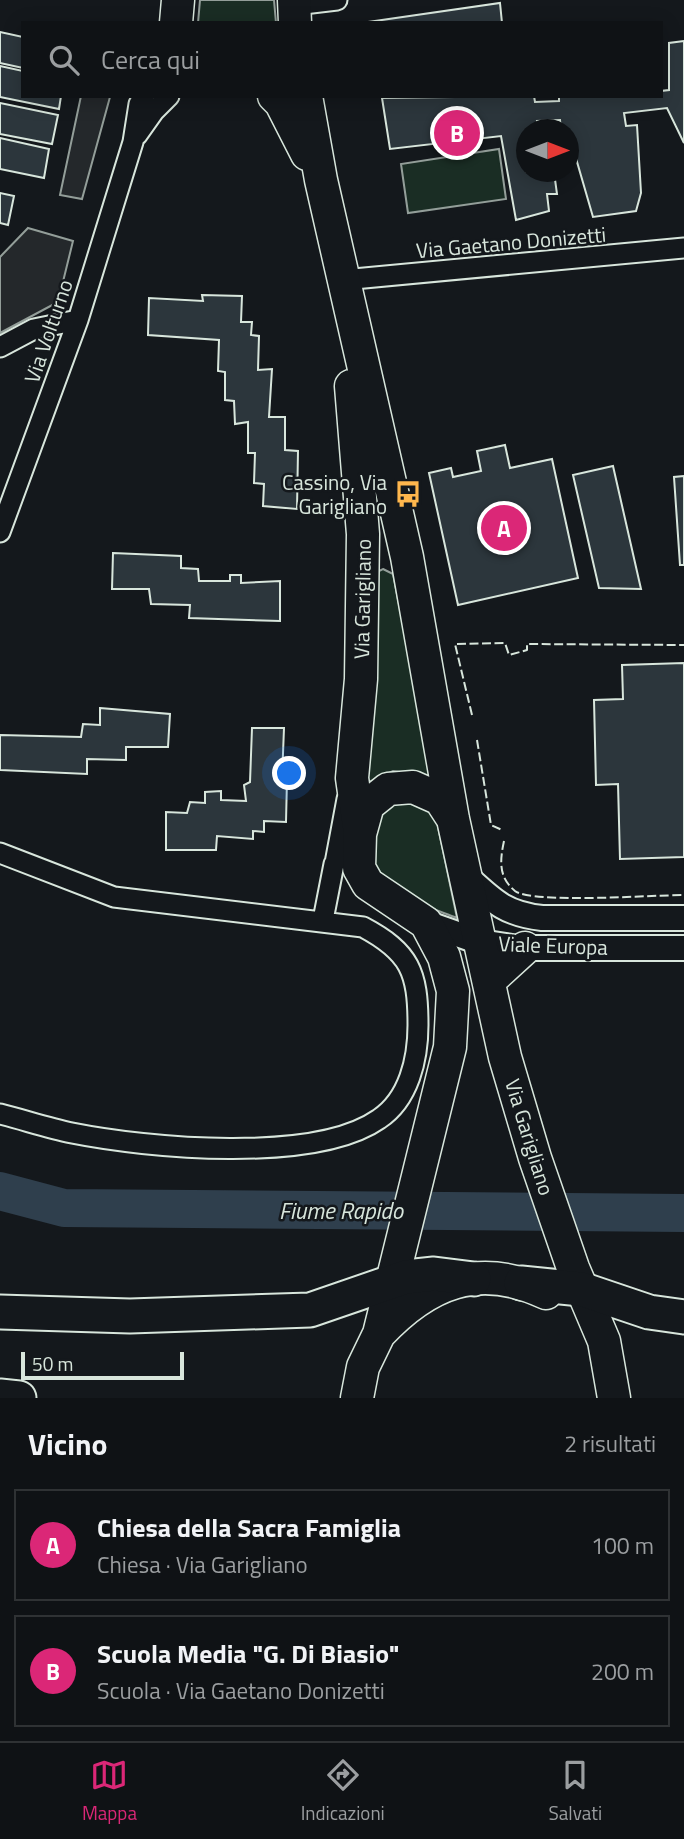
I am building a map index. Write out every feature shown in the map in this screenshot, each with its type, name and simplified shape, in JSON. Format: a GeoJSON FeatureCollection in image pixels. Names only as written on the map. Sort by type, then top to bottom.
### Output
{"type":"FeatureCollection","features":[{"type":"Feature","properties":{"kind":"highway"},"geometry":{"type":"LineString","coordinates":[[0,1312],[130,1316],[310,1310],[393,1271],[406,1277],[434,1274],[474,1279]]}},
{"type":"Feature","properties":{"kind":"highway"},"geometry":{"type":"LineString","coordinates":[[521,1283],[577,1279],[649,1312],[684,1317]]}},
{"type":"Feature","properties":{"kind":"highway"},"geometry":{"type":"LineString","coordinates":[[0,1396],[19,1398]]}},
{"type":"Feature","properties":{"kind":"main road"},"geometry":{"type":"LineString","coordinates":[[176,21],[178,0]]}},
{"type":"Feature","properties":{"kind":"main road","name":"Via Garigliano"},"geometry":{"type":"LineString","coordinates":[[276,98],[321,180]]}},
{"type":"Feature","properties":{"kind":"main road","name":"Via Garigliano"},"geometry":{"type":"LineString","coordinates":[[306,98],[321,180],[407,557],[453,819],[505,1057],[535,1158],[577,1279],[604,1341],[614,1398]]}},
{"type":"Feature","properties":{"kind":"main road","name":"Via Garigliano"},"geometry":{"type":"LineString","coordinates":[[343,280],[363,534],[360,679],[352,778],[360,834],[359,868],[368,884],[426,923],[444,957],[453,991],[450,1047],[379,1334]]}},
{"type":"Feature","properties":{"kind":"main road","name":"Via Garigliano"},"geometry":{"type":"LineString","coordinates":[[360,834],[368,805],[388,789],[412,787],[440,799],[453,819]]}},
{"type":"Feature","properties":{"kind":"main road"},"geometry":{"type":"LineString","coordinates":[[490,980],[525,948]]}},
{"type":"Feature","properties":{"kind":"main road"},"geometry":{"type":"LineString","coordinates":[[357,1398],[363,1367],[379,1334],[405,1307],[437,1288],[474,1279],[521,1283],[544,1292],[584,1323],[609,1367]]}},
{"type":"Feature","properties":{"kind":"street"},"geometry":{"type":"LineString","coordinates":[[295,9],[337,0]]}},
{"type":"Feature","properties":{"kind":"street","name":"Via Volturno"},"geometry":{"type":"LineString","coordinates":[[0,532],[78,320],[133,142],[139,104],[143,98]]}},
{"type":"Feature","properties":{"kind":"street","name":"Via Volturno"},"geometry":{"type":"LineString","coordinates":[[133,142],[154,111],[167,98]]}},
{"type":"Feature","properties":{"kind":"street","name":"Via Gaetano Donizetti"},"geometry":{"type":"LineString","coordinates":[[343,280],[684,248]]}},
{"type":"Feature","properties":{"kind":"street"},"geometry":{"type":"LineString","coordinates":[[0,347],[34,329],[78,320]]}},
{"type":"Feature","properties":{"kind":"street"},"geometry":{"type":"LineString","coordinates":[[323,920],[352,778]]}},
{"type":"Feature","properties":{"kind":"street"},"geometry":{"type":"LineString","coordinates":[[334,864],[360,834]]}},
{"type":"Feature","properties":{"kind":"street"},"geometry":{"type":"LineString","coordinates":[[0,853],[114,897],[323,920],[363,927],[392,943],[409,965],[418,1004],[418,1049],[405,1091],[381,1118],[349,1136],[275,1148],[176,1146],[72,1133],[0,1114]]}},
{"type":"Feature","properties":{"kind":"street","name":"Viale Europa"},"geometry":{"type":"LineString","coordinates":[[468,878],[498,906],[520,916],[684,918]]}},
{"type":"Feature","properties":{"kind":"street","name":"Viale Europa"},"geometry":{"type":"LineString","coordinates":[[426,923],[481,942],[525,948],[684,948]]}},
{"type":"Feature","properties":{"kind":"green space"},"geometry":{"type":"Polygon","coordinates":[[[200,0],[274,0],[276,21],[198,21],[200,0]]]}},
{"type":"Feature","properties":{"kind":"green space"},"geometry":{"type":"Polygon","coordinates":[[[499,149],[506,199],[408,213],[401,164],[499,149]]]}},
{"type":"Feature","properties":{"kind":"green space"},"geometry":{"type":"Polygon","coordinates":[[[383,569],[393,574],[433,777],[393,771],[363,785],[377,572],[383,569]]]}},
{"type":"Feature","properties":{"kind":"green space"},"geometry":{"type":"Polygon","coordinates":[[[402,796],[431,810],[437,822],[457,918],[406,897],[384,880],[377,870],[371,845],[378,808],[402,796]]]}},
{"type":"Feature","properties":{"kind":"shaded area"},"geometry":{"type":"Polygon","coordinates":[[[81,98],[110,98],[82,199],[60,195],[81,98]]]}},
{"type":"Feature","properties":{"kind":"shaded area"},"geometry":{"type":"Polygon","coordinates":[[[28,228],[73,241],[58,302],[0,333],[0,257],[28,228]]]}},
{"type":"Feature","properties":{"kind":"building"},"geometry":{"type":"Polygon","coordinates":[[[500,3],[502,21],[375,21],[500,3]]]}},
{"type":"Feature","properties":{"kind":"building"},"geometry":{"type":"Polygon","coordinates":[[[0,32],[21,37],[21,68],[0,63],[0,32]]]}},
{"type":"Feature","properties":{"kind":"building"},"geometry":{"type":"Polygon","coordinates":[[[684,41],[684,143],[667,108],[624,113],[626,126],[637,125],[641,193],[636,211],[593,217],[579,169],[579,119],[516,119],[516,182],[555,182],[557,194],[547,194],[549,211],[516,220],[501,136],[390,149],[382,98],[534,98],[535,102],[559,101],[559,98],[663,98],[663,91],[669,90],[669,43],[684,41]]]}},
{"type":"Feature","properties":{"kind":"building"},"geometry":{"type":"Polygon","coordinates":[[[0,66],[21,71],[21,98],[61,98],[59,109],[0,97],[0,66]]]}},
{"type":"Feature","properties":{"kind":"building"},"geometry":{"type":"Polygon","coordinates":[[[0,103],[58,115],[52,144],[0,134],[0,103]]]}},
{"type":"Feature","properties":{"kind":"building"},"geometry":{"type":"Polygon","coordinates":[[[0,138],[49,149],[44,178],[0,169],[0,138]]]}},
{"type":"Feature","properties":{"kind":"building"},"geometry":{"type":"Polygon","coordinates":[[[0,193],[14,196],[8,225],[0,223],[0,193]]]}},
{"type":"Feature","properties":{"kind":"building"},"geometry":{"type":"Polygon","coordinates":[[[202,295],[242,296],[241,322],[252,322],[251,335],[259,336],[258,370],[272,369],[269,417],[285,417],[285,450],[298,451],[297,509],[263,506],[264,484],[254,483],[255,453],[248,453],[248,422],[235,424],[234,401],[225,400],[225,372],[218,371],[219,340],[148,335],[149,298],[203,301],[202,295]]]}},
{"type":"Feature","properties":{"kind":"building"},"geometry":{"type":"Polygon","coordinates":[[[505,445],[510,468],[552,459],[578,578],[458,605],[429,473],[451,468],[453,477],[481,471],[477,451],[505,445]]]}},
{"type":"Feature","properties":{"kind":"building"},"geometry":{"type":"Polygon","coordinates":[[[613,466],[641,589],[599,588],[573,475],[613,466]]]}},
{"type":"Feature","properties":{"kind":"building"},"geometry":{"type":"Polygon","coordinates":[[[684,476],[684,565],[680,565],[674,477],[684,476]]]}},
{"type":"Feature","properties":{"kind":"building"},"geometry":{"type":"Polygon","coordinates":[[[113,553],[181,556],[181,568],[198,569],[199,581],[230,581],[230,575],[241,575],[241,583],[280,581],[280,621],[189,618],[190,605],[151,604],[149,589],[112,589],[113,553]]]}},
{"type":"Feature","properties":{"kind":"building"},"geometry":{"type":"Polygon","coordinates":[[[684,663],[684,857],[620,859],[618,784],[596,785],[594,700],[623,699],[622,665],[684,663]]]}},
{"type":"Feature","properties":{"kind":"building"},"geometry":{"type":"Polygon","coordinates":[[[100,708],[170,714],[168,747],[126,747],[126,760],[87,759],[87,774],[0,770],[0,735],[81,737],[83,724],[100,725],[100,708]]]}},
{"type":"Feature","properties":{"kind":"building"},"geometry":{"type":"Polygon","coordinates":[[[252,728],[284,728],[282,779],[287,779],[286,822],[264,821],[264,832],[253,831],[253,839],[217,836],[216,850],[166,850],[166,812],[187,813],[190,802],[205,803],[205,792],[221,791],[221,800],[246,801],[244,785],[250,782],[252,728]]]}},
{"type":"Feature","properties":{"kind":"waterway","name":"Fiume Rapido"},"geometry":{"type":"LineString","coordinates":[[0,1191],[64,1208],[684,1213]]}},
{"type":"Feature","properties":{"kind":"fence"},"geometry":{"type":"LineString","coordinates":[[472,715],[455,644],[505,643],[509,655],[527,650],[527,644],[684,645]]}},
{"type":"Feature","properties":{"kind":"fence"},"geometry":{"type":"LineString","coordinates":[[477,740],[491,825],[502,830]]}},
{"type":"Feature","properties":{"kind":"fence"},"geometry":{"type":"LineString","coordinates":[[504,841],[501,861],[503,874],[509,886],[526,895],[568,898],[684,895]]}},
{"type":"Feature","properties":{"kind":"place","name":"Scuola Media \"G. Di Biasio\""},"geometry":{"type":"Point","coordinates":[457,133]}},
{"type":"Feature","properties":{"kind":"place","name":"Cassino, Via Garigliano"},"geometry":{"type":"Point","coordinates":[408,494]}},
{"type":"Feature","properties":{"kind":"place","name":"Chiesa della Sacra Famiglia"},"geometry":{"type":"Point","coordinates":[504,528]}}]}
